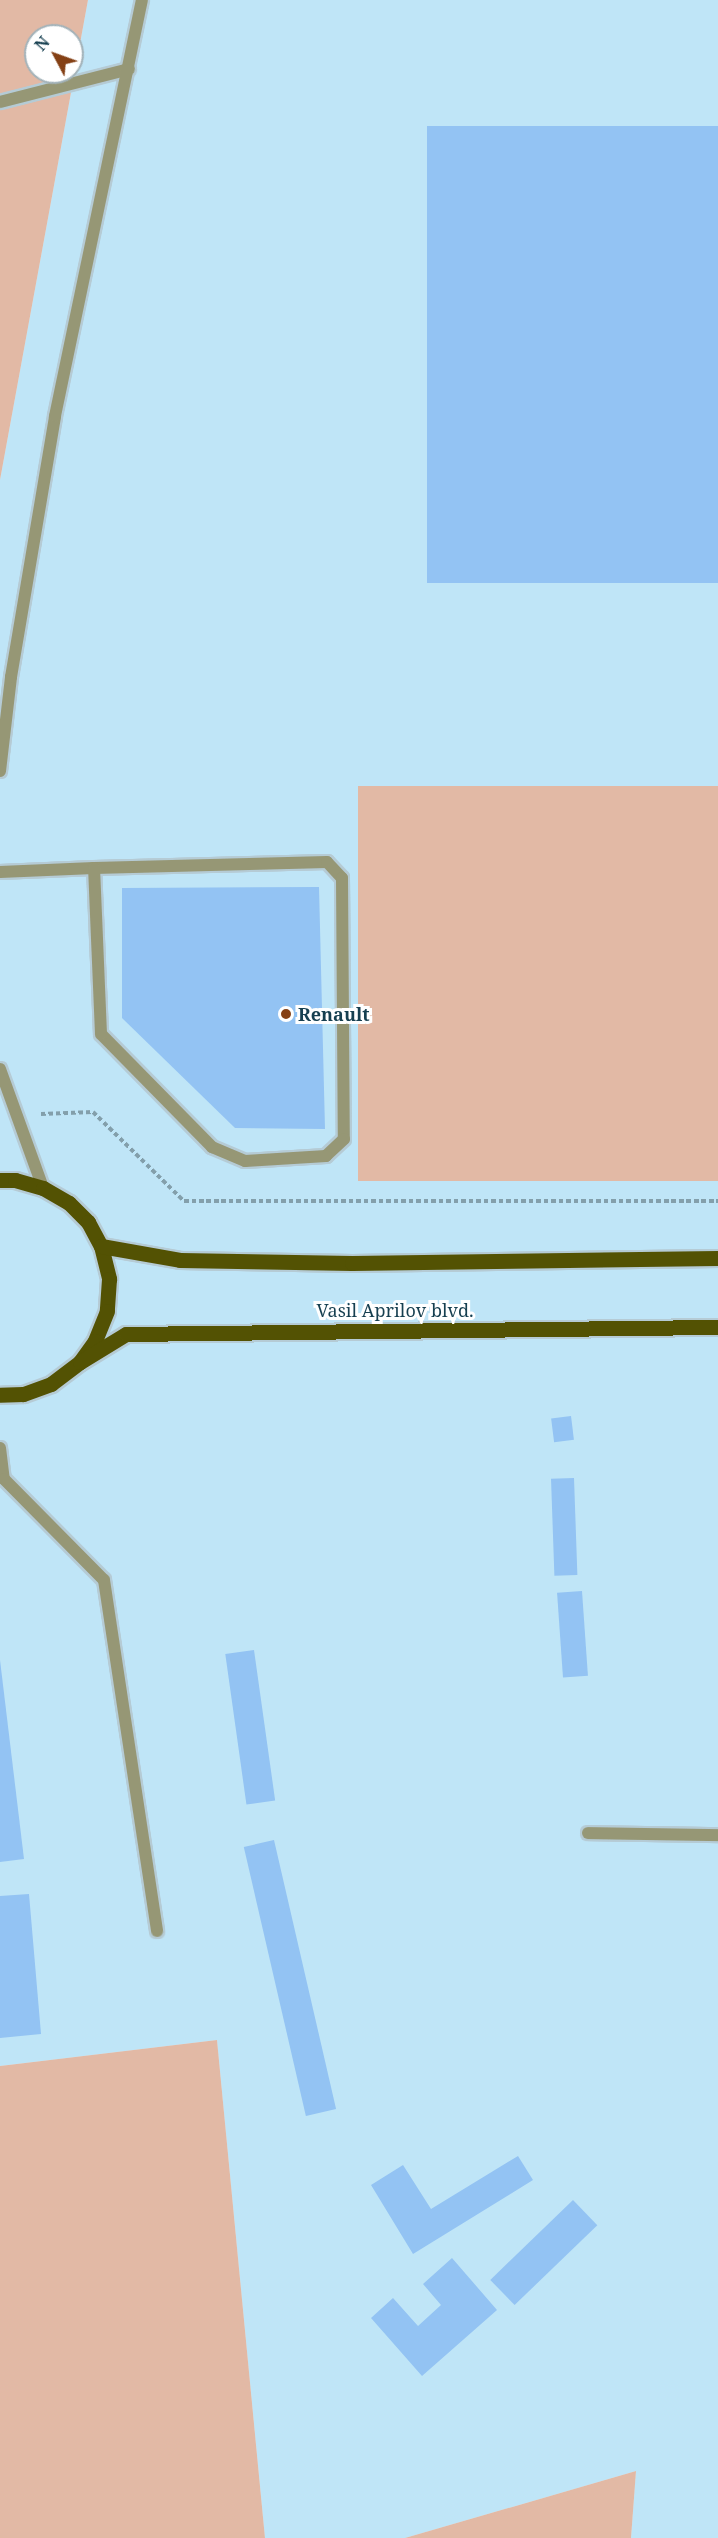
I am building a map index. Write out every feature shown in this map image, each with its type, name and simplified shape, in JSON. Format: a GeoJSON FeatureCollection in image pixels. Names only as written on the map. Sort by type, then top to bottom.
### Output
{"type":"FeatureCollection","features":[{"type":"Feature","properties":{"kind":"main road"},"geometry":{"type":"LineString","coordinates":[[0,1180],[15,1180],[43,1188],[69,1203],[88,1222],[101,1246],[109,1279],[107,1311],[95,1341],[80,1362],[51,1384],[23,1394],[0,1395]]}},
{"type":"Feature","properties":{"kind":"main road"},"geometry":{"type":"LineString","coordinates":[[101,1246],[180,1260],[352,1263],[718,1258]]}},
{"type":"Feature","properties":{"kind":"main road","name":"Vasil Aprilov blvd."},"geometry":{"type":"LineString","coordinates":[[80,1362],[126,1334],[718,1327]]}},
{"type":"Feature","properties":{"kind":"lane"},"geometry":{"type":"LineString","coordinates":[[0,771],[12,678],[55,416],[142,0]]}},
{"type":"Feature","properties":{"kind":"lane"},"geometry":{"type":"LineString","coordinates":[[0,102],[129,69]]}},
{"type":"Feature","properties":{"kind":"lane"},"geometry":{"type":"LineString","coordinates":[[0,872],[94,868],[327,862],[342,878],[344,1139],[326,1156],[245,1161],[212,1147],[101,1034],[94,868]]}},
{"type":"Feature","properties":{"kind":"lane"},"geometry":{"type":"LineString","coordinates":[[0,1069],[43,1188]]}},
{"type":"Feature","properties":{"kind":"lane"},"geometry":{"type":"LineString","coordinates":[[0,1448],[4,1479],[104,1580],[157,1931]]}},
{"type":"Feature","properties":{"kind":"lane"},"geometry":{"type":"LineString","coordinates":[[588,1833],[718,1835]]}},
{"type":"Feature","properties":{"kind":"path"},"geometry":{"type":"LineString","coordinates":[[48,1114],[93,1112],[184,1201],[718,1201]]}},
{"type":"Feature","properties":{"kind":"shaded area"},"geometry":{"type":"Polygon","coordinates":[[[0,0],[88,0],[84,24],[24,24],[24,84],[73,84],[0,480],[0,0]]]}},
{"type":"Feature","properties":{"kind":"shaded area"},"geometry":{"type":"Polygon","coordinates":[[[88,0],[718,0],[718,2538],[631,2538],[636,2471],[405,2538],[265,2538],[217,2040],[0,2066],[0,480],[73,84],[84,84],[84,24],[88,0]]]}},
{"type":"Feature","properties":{"kind":"shaded area"},"geometry":{"type":"Polygon","coordinates":[[[358,786],[718,786],[718,1181],[358,1181],[358,786]]]}},
{"type":"Feature","properties":{"kind":"shaded area"},"geometry":{"type":"Polygon","coordinates":[[[217,2040],[265,2538],[0,2538],[0,2066],[217,2040]]]}},
{"type":"Feature","properties":{"kind":"shaded area"},"geometry":{"type":"Polygon","coordinates":[[[636,2471],[631,2538],[405,2538],[636,2471]]]}},
{"type":"Feature","properties":{"kind":"building"},"geometry":{"type":"Polygon","coordinates":[[[427,126],[718,126],[718,583],[427,583],[427,126]]]}},
{"type":"Feature","properties":{"kind":"building"},"geometry":{"type":"Polygon","coordinates":[[[319,887],[325,1129],[235,1128],[122,1018],[122,888],[319,887]]]}},
{"type":"Feature","properties":{"kind":"building"},"geometry":{"type":"Polygon","coordinates":[[[571,1416],[574,1440],[554,1442],[551,1418],[571,1416]]]}},
{"type":"Feature","properties":{"kind":"building"},"geometry":{"type":"Polygon","coordinates":[[[574,1478],[577,1575],[554,1576],[551,1479],[574,1478]]]}},
{"type":"Feature","properties":{"kind":"building"},"geometry":{"type":"Polygon","coordinates":[[[582,1591],[588,1676],[563,1678],[557,1593],[582,1591]]]}},
{"type":"Feature","properties":{"kind":"building"},"geometry":{"type":"Polygon","coordinates":[[[254,1650],[275,1801],[246,1805],[225,1654],[254,1650]]]}},
{"type":"Feature","properties":{"kind":"building"},"geometry":{"type":"Polygon","coordinates":[[[0,1660],[24,1859],[0,1862],[0,1660]]]}},
{"type":"Feature","properties":{"kind":"building"},"geometry":{"type":"Polygon","coordinates":[[[274,1840],[336,2109],[306,2116],[244,1847],[274,1840]]]}},
{"type":"Feature","properties":{"kind":"building"},"geometry":{"type":"Polygon","coordinates":[[[29,1894],[41,2034],[0,2038],[0,1896],[29,1894]]]}},
{"type":"Feature","properties":{"kind":"building"},"geometry":{"type":"Polygon","coordinates":[[[518,2156],[533,2180],[413,2254],[371,2185],[403,2165],[431,2209],[518,2156]]]}},
{"type":"Feature","properties":{"kind":"building"},"geometry":{"type":"Polygon","coordinates":[[[573,2200],[597,2225],[515,2305],[490,2280],[573,2200]]]}},
{"type":"Feature","properties":{"kind":"building"},"geometry":{"type":"Polygon","coordinates":[[[452,2258],[497,2310],[422,2376],[371,2318],[393,2298],[418,2326],[441,2305],[423,2284],[452,2258]]]}},
{"type":"Feature","properties":{"kind":"place","name":"Renault"},"geometry":{"type":"Point","coordinates":[286,1014]}}]}
